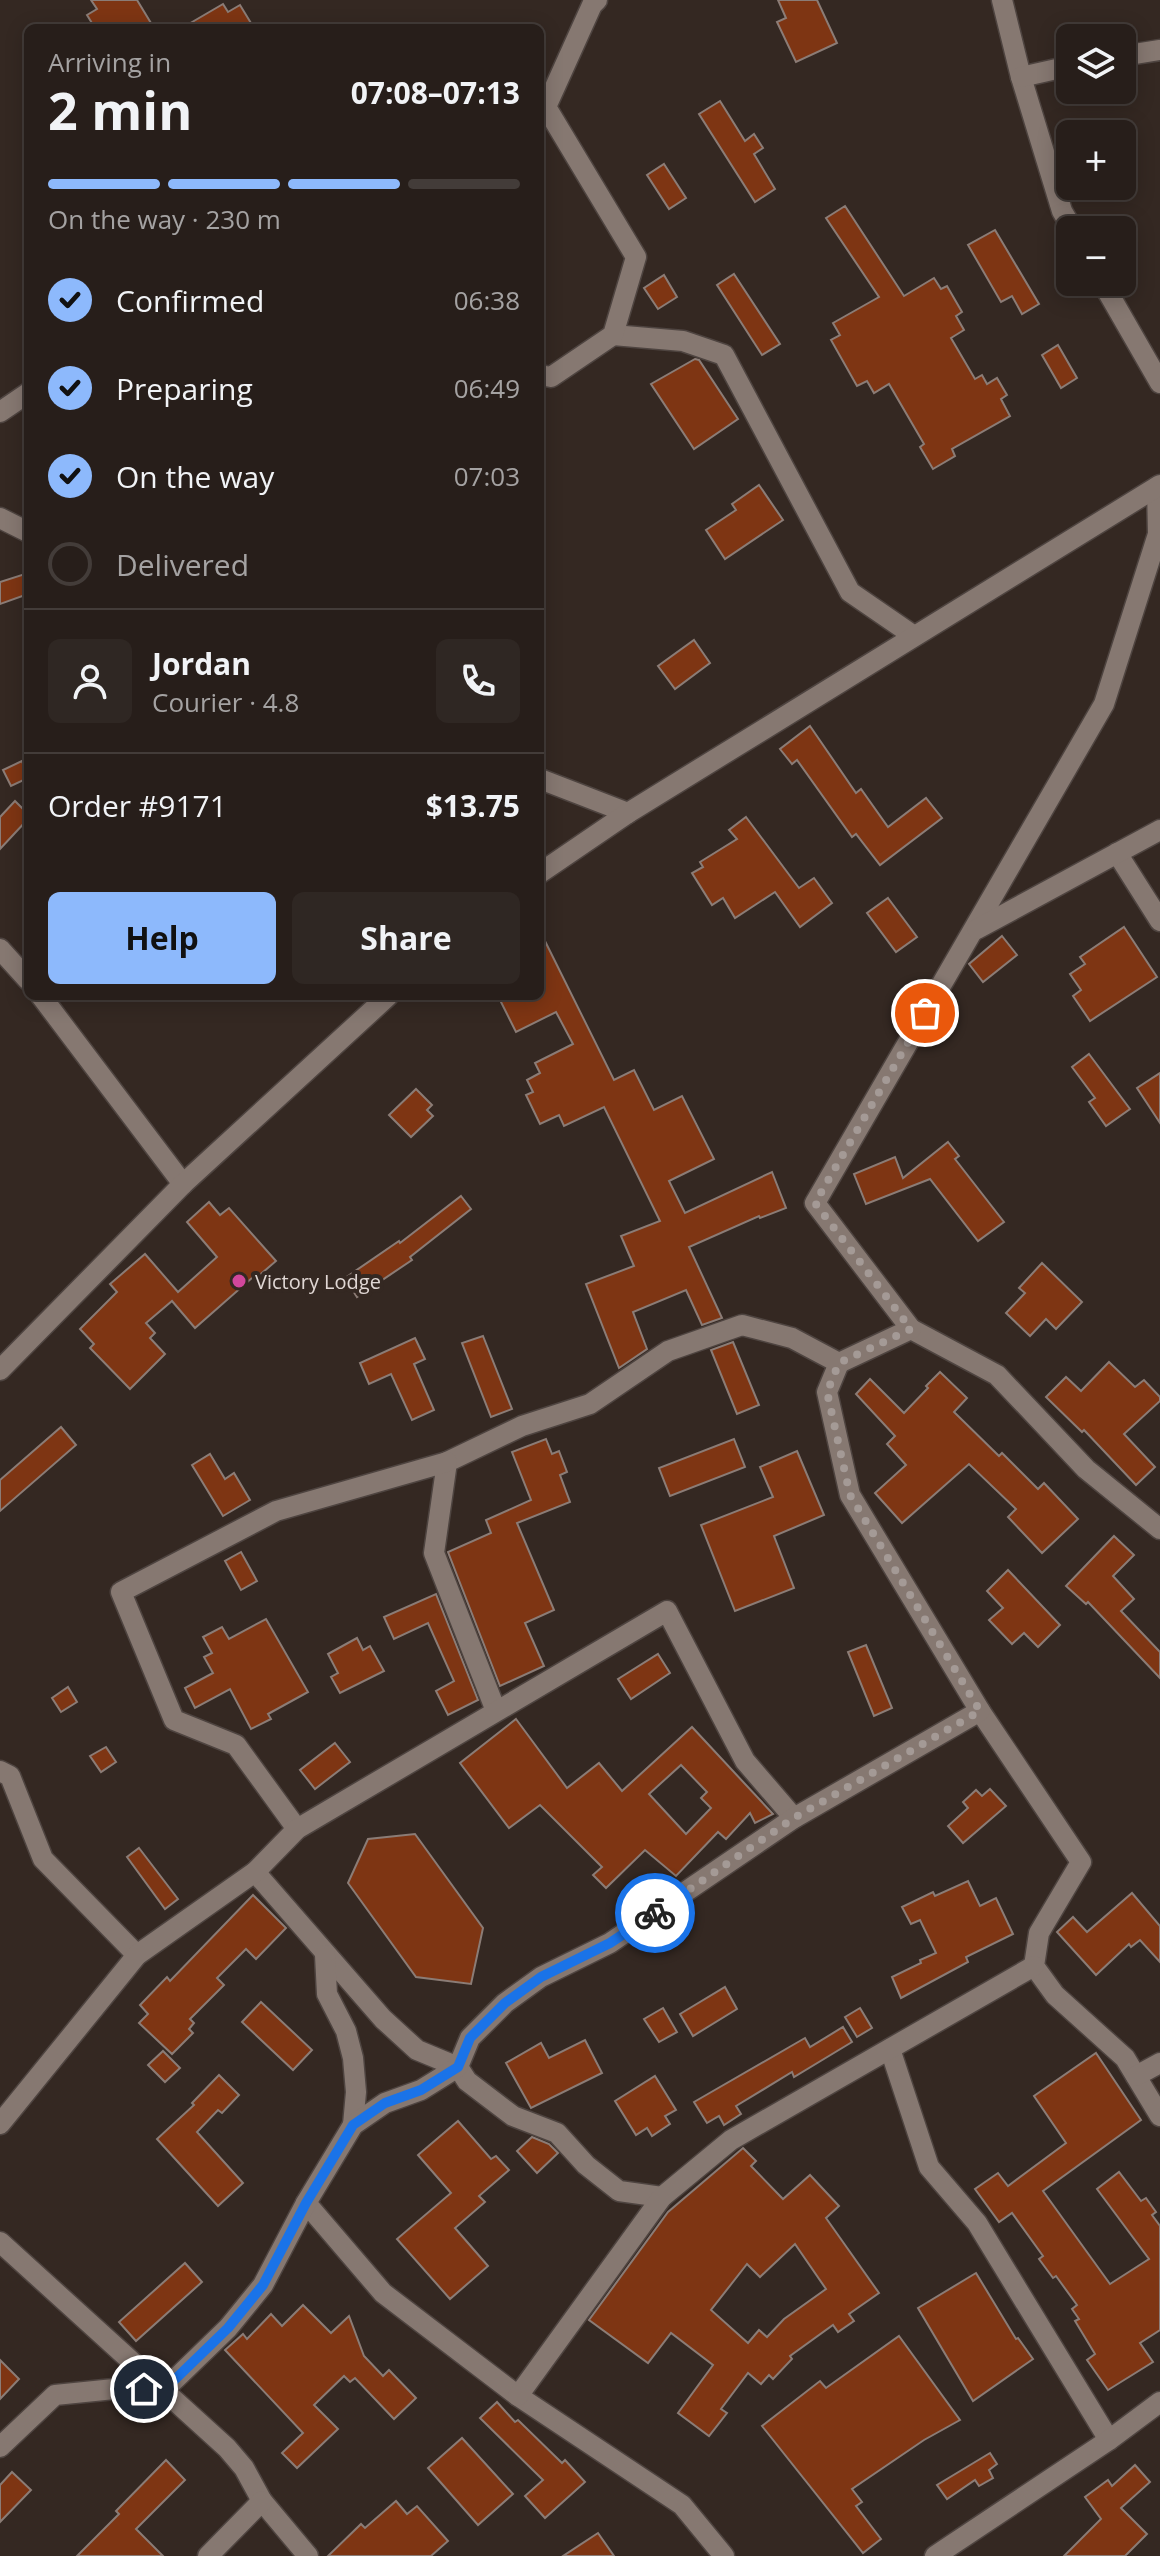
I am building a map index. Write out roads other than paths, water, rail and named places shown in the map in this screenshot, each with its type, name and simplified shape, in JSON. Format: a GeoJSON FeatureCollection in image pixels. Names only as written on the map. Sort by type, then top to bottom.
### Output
{"type":"FeatureCollection","features":[{"type":"Feature","properties":{"kind":"street"},"geometry":{"type":"LineString","coordinates":[[544,108],[597,0]]}},
{"type":"Feature","properties":{"kind":"street"},"geometry":{"type":"LineString","coordinates":[[1002,0],[1021,77],[1065,216]]}},
{"type":"Feature","properties":{"kind":"street"},"geometry":{"type":"LineString","coordinates":[[1136,54],[1160,50]]}},
{"type":"Feature","properties":{"kind":"street"},"geometry":{"type":"LineString","coordinates":[[1021,77],[1056,69]]}},
{"type":"Feature","properties":{"kind":"street"},"geometry":{"type":"LineString","coordinates":[[544,112],[636,257],[613,335]]}},
{"type":"Feature","properties":{"kind":"street"},"geometry":{"type":"LineString","coordinates":[[1110,296],[1160,383]]}},
{"type":"Feature","properties":{"kind":"street"},"geometry":{"type":"LineString","coordinates":[[544,376],[551,377],[613,335],[683,341],[724,355],[850,592],[914,636]]}},
{"type":"Feature","properties":{"kind":"street"},"geometry":{"type":"LineString","coordinates":[[0,412],[24,396]]}},
{"type":"Feature","properties":{"kind":"street"},"geometry":{"type":"LineString","coordinates":[[544,870],[628,813],[1158,486]]}},
{"type":"Feature","properties":{"kind":"street"},"geometry":{"type":"LineString","coordinates":[[1158,486],[1158,534],[1104,704],[815,1203],[911,1329],[997,1375],[1086,1469],[1160,1529]]}},
{"type":"Feature","properties":{"kind":"street"},"geometry":{"type":"LineString","coordinates":[[0,518],[24,530]]}},
{"type":"Feature","properties":{"kind":"street"},"geometry":{"type":"LineString","coordinates":[[544,781],[628,813]]}},
{"type":"Feature","properties":{"kind":"street"},"geometry":{"type":"LineString","coordinates":[[975,930],[1160,830]]}},
{"type":"Feature","properties":{"kind":"street"},"geometry":{"type":"LineString","coordinates":[[1117,853],[1160,921]]}},
{"type":"Feature","properties":{"kind":"street"},"geometry":{"type":"LineString","coordinates":[[0,949],[24,976]]}},
{"type":"Feature","properties":{"kind":"street"},"geometry":{"type":"LineString","coordinates":[[44,1000],[183,1184]]}},
{"type":"Feature","properties":{"kind":"street"},"geometry":{"type":"LineString","coordinates":[[0,1370],[183,1184],[384,1000]]}},
{"type":"Feature","properties":{"kind":"street"},"geometry":{"type":"LineString","coordinates":[[297,1829],[236,1745],[174,1720],[121,1592],[276,1511],[447,1462],[522,1426],[590,1404],[668,1351],[742,1325],[792,1338],[839,1363]]}},
{"type":"Feature","properties":{"kind":"street"},"geometry":{"type":"LineString","coordinates":[[911,1329],[839,1363],[827,1392],[850,1495],[980,1711],[1081,1862],[1039,1933],[1034,1966],[1055,1995],[1125,2058],[1160,2116]]}},
{"type":"Feature","properties":{"kind":"street"},"geometry":{"type":"LineString","coordinates":[[447,1462],[434,1553],[496,1711]]}},
{"type":"Feature","properties":{"kind":"street"},"geometry":{"type":"LineString","coordinates":[[0,2124],[137,1955],[255,1872],[297,1829],[667,1611],[745,1761],[794,1818]]}},
{"type":"Feature","properties":{"kind":"street"},"geometry":{"type":"LineString","coordinates":[[0,2447],[55,2395],[124,2388],[164,2390],[228,2328],[263,2285],[306,2203],[353,2125],[385,2103],[421,2090],[458,2067],[470,2038],[505,2003],[541,1977],[610,1943],[794,1818],[980,1711]]}},
{"type":"Feature","properties":{"kind":"street"},"geometry":{"type":"LineString","coordinates":[[0,1771],[10,1776],[43,1859],[137,1955]]}},
{"type":"Feature","properties":{"kind":"street"},"geometry":{"type":"LineString","coordinates":[[255,1872],[383,2019],[417,2050],[458,2067],[467,2081],[513,2116],[557,2133],[586,2165],[619,2191],[662,2197]]}},
{"type":"Feature","properties":{"kind":"street"},"geometry":{"type":"LineString","coordinates":[[325,1955],[327,1994],[346,2031],[353,2058],[356,2092],[353,2125]]}},
{"type":"Feature","properties":{"kind":"street"},"geometry":{"type":"LineString","coordinates":[[518,2396],[662,2197],[731,2140],[1034,1966]]}},
{"type":"Feature","properties":{"kind":"street"},"geometry":{"type":"LineString","coordinates":[[890,2049],[929,2167],[977,2223],[1109,2440]]}},
{"type":"Feature","properties":{"kind":"street"},"geometry":{"type":"LineString","coordinates":[[1136,2076],[1160,2063]]}},
{"type":"Feature","properties":{"kind":"street"},"geometry":{"type":"LineString","coordinates":[[306,2203],[383,2293],[518,2396],[682,2505],[724,2556]]}},
{"type":"Feature","properties":{"kind":"street"},"geometry":{"type":"LineString","coordinates":[[0,2242],[227,2448],[244,2468],[262,2501],[308,2556]]}},
{"type":"Feature","properties":{"kind":"street"},"geometry":{"type":"LineString","coordinates":[[935,2556],[1109,2440],[1160,2402]]}},
{"type":"Feature","properties":{"kind":"street"},"geometry":{"type":"LineString","coordinates":[[208,2556],[262,2501]]}},
{"type":"Feature","properties":{"kind":"place","name":"Victory Lodge"},"geometry":{"type":"Point","coordinates":[239,1281]}}]}
